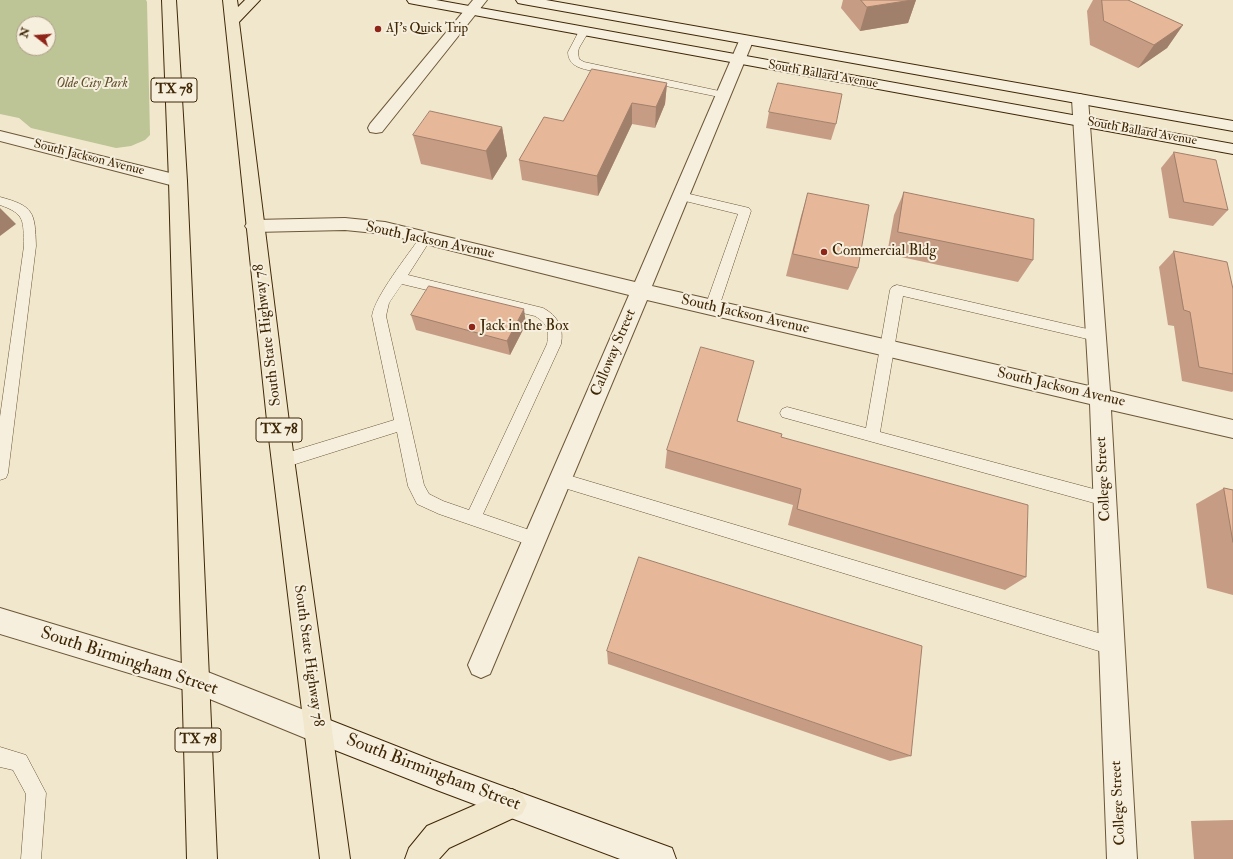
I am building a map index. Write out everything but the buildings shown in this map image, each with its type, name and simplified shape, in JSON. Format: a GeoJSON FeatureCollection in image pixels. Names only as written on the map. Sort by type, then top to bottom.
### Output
{"type":"FeatureCollection","features":[{"type":"Feature","properties":{"kind":"main road","name":"TX 78"},"geometry":{"type":"LineString","coordinates":[[169,0],[178,181],[202,859]]}},
{"type":"Feature","properties":{"kind":"main road","name":"South State Highway 78"},"geometry":{"type":"LineString","coordinates":[[230,0],[254,226],[317,729],[335,859]]}},
{"type":"Feature","properties":{"kind":"main road"},"geometry":{"type":"LineString","coordinates":[[232,22],[253,0]]}},
{"type":"Feature","properties":{"kind":"main road"},"geometry":{"type":"LineString","coordinates":[[420,859],[438,837],[512,804]]}},
{"type":"Feature","properties":{"kind":"street","name":"South Ballard Avenue"},"geometry":{"type":"LineString","coordinates":[[414,0],[475,5],[584,31],[738,60],[1080,110],[1233,126]]}},
{"type":"Feature","properties":{"kind":"street","name":"South Ballard Avenue"},"geometry":{"type":"LineString","coordinates":[[523,0],[746,41],[1080,110],[1233,149]]}},
{"type":"Feature","properties":{"kind":"street"},"geometry":{"type":"LineString","coordinates":[[376,128],[475,5]]}},
{"type":"Feature","properties":{"kind":"street","name":"Calloway Street"},"geometry":{"type":"LineString","coordinates":[[481,665],[561,480],[746,41]]}},
{"type":"Feature","properties":{"kind":"street","name":"College Street"},"geometry":{"type":"LineString","coordinates":[[1080,110],[1100,397],[1122,859]]}},
{"type":"Feature","properties":{"kind":"street","name":"South Jackson Avenue"},"geometry":{"type":"LineString","coordinates":[[0,136],[178,181]]}},
{"type":"Feature","properties":{"kind":"street","name":"South Jackson Avenue"},"geometry":{"type":"LineString","coordinates":[[254,226],[344,224],[385,228],[641,291],[1233,429]]}},
{"type":"Feature","properties":{"kind":"street","name":"South Birmingham Street"},"geometry":{"type":"LineString","coordinates":[[0,621],[195,680],[512,804],[661,859]]}},
{"type":"Feature","properties":{"kind":"lane"},"geometry":{"type":"LineString","coordinates":[[584,31],[572,51],[573,59],[576,63],[588,67],[724,95]]}},
{"type":"Feature","properties":{"kind":"lane"},"geometry":{"type":"LineString","coordinates":[[681,196],[745,211],[712,307]]}},
{"type":"Feature","properties":{"kind":"lane"},"geometry":{"type":"LineString","coordinates":[[0,201],[18,206],[25,211],[29,223],[30,246],[0,473]]}},
{"type":"Feature","properties":{"kind":"lane"},"geometry":{"type":"LineString","coordinates":[[425,238],[380,309],[379,316],[401,424],[416,486],[423,499],[439,507],[535,539]]}},
{"type":"Feature","properties":{"kind":"lane"},"geometry":{"type":"LineString","coordinates":[[399,278],[538,312],[550,319],[556,331],[554,344],[474,519]]}},
{"type":"Feature","properties":{"kind":"lane"},"geometry":{"type":"LineString","coordinates":[[872,436],[897,290],[1096,336]]}},
{"type":"Feature","properties":{"kind":"lane"},"geometry":{"type":"LineString","coordinates":[[787,413],[1105,499]]}},
{"type":"Feature","properties":{"kind":"lane"},"geometry":{"type":"LineString","coordinates":[[283,461],[401,424]]}},
{"type":"Feature","properties":{"kind":"lane"},"geometry":{"type":"LineString","coordinates":[[561,480],[1112,646]]}},
{"type":"Feature","properties":{"kind":"lane"},"geometry":{"type":"LineString","coordinates":[[0,757],[18,762],[36,793],[31,859]]}},
{"type":"Feature","properties":{"kind":"green space","name":"Olde City Park"},"geometry":{"type":"Polygon","coordinates":[[[0,0],[146,0],[150,135],[145,140],[131,146],[116,148],[31,128],[19,118],[0,114],[0,0]]]}},
{"type":"Feature","properties":{"kind":"place","name":"AJ's Quick Trip"},"geometry":{"type":"Point","coordinates":[378,29]}},
{"type":"Feature","properties":{"kind":"place","name":"Commercial Bldg"},"geometry":{"type":"Point","coordinates":[824,252]}},
{"type":"Feature","properties":{"kind":"place","name":"Jack in the Box"},"geometry":{"type":"Point","coordinates":[472,327]}}]}
